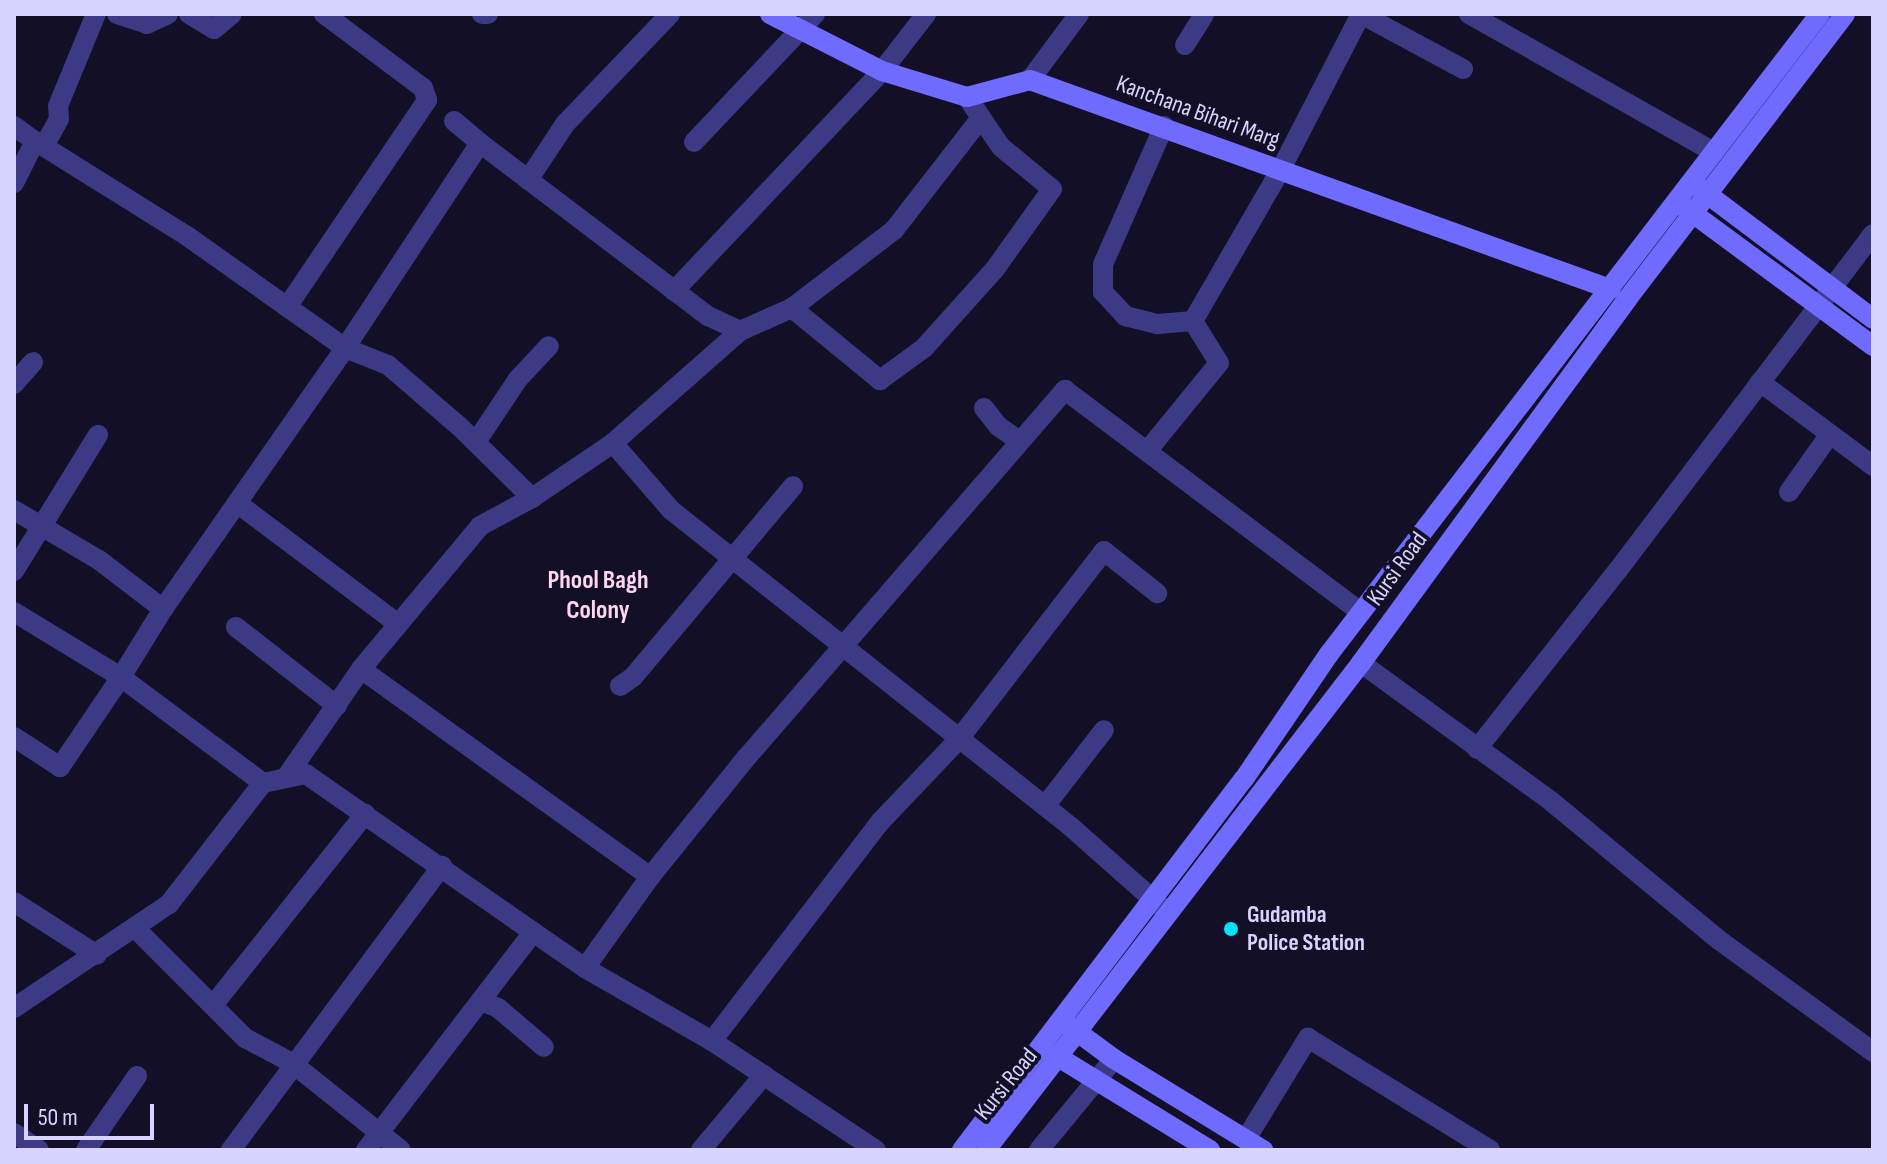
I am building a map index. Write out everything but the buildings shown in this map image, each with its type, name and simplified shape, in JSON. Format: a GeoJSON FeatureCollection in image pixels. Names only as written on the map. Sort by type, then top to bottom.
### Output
{"type":"FeatureCollection","features":[{"type":"Feature","properties":{"kind":"main road"},"geometry":{"type":"LineString","coordinates":[[770,14],[809,22],[882,71],[967,97],[1030,80]]}},
{"type":"Feature","properties":{"kind":"main road","name":"Kursi Road"},"geometry":{"type":"LineString","coordinates":[[1699,188],[1714,152],[1819,14]]}},
{"type":"Feature","properties":{"kind":"main road","name":"Kursi Road"},"geometry":{"type":"LineString","coordinates":[[986,1150],[1060,1058],[1361,663],[1699,188],[1845,14]]}},
{"type":"Feature","properties":{"kind":"main road","name":"Kanchana Bihari Marg"},"geometry":{"type":"LineString","coordinates":[[1030,80],[1610,289]]}},
{"type":"Feature","properties":{"kind":"main road"},"geometry":{"type":"LineString","coordinates":[[1699,188],[1873,319]]}},
{"type":"Feature","properties":{"kind":"main road"},"geometry":{"type":"LineString","coordinates":[[1685,207],[1873,346]]}},
{"type":"Feature","properties":{"kind":"main road","name":"Kursi Road"},"geometry":{"type":"LineString","coordinates":[[962,1150],[1244,779],[1361,612],[1610,289],[1685,207]]}},
{"type":"Feature","properties":{"kind":"main road"},"geometry":{"type":"LineString","coordinates":[[1062,1021],[1114,1059],[1254,1145]]}},
{"type":"Feature","properties":{"kind":"main road"},"geometry":{"type":"LineString","coordinates":[[1041,1046],[1210,1150]]}},
{"type":"Feature","properties":{"kind":"street"},"geometry":{"type":"LineString","coordinates":[[14,183],[39,143],[59,119],[58,106],[96,14]]}},
{"type":"Feature","properties":{"kind":"street"},"geometry":{"type":"LineString","coordinates":[[117,14],[147,24],[168,14]]}},
{"type":"Feature","properties":{"kind":"street"},"geometry":{"type":"LineString","coordinates":[[189,14],[214,29],[232,14]]}},
{"type":"Feature","properties":{"kind":"street"},"geometry":{"type":"LineString","coordinates":[[287,307],[427,100],[423,88],[324,14]]}},
{"type":"Feature","properties":{"kind":"street"},"geometry":{"type":"LineString","coordinates":[[528,180],[565,124],[670,14]]}},
{"type":"Feature","properties":{"kind":"street"},"geometry":{"type":"LineString","coordinates":[[674,291],[882,71],[926,14]]}},
{"type":"Feature","properties":{"kind":"street"},"geometry":{"type":"LineString","coordinates":[[1030,80],[1079,14]]}},
{"type":"Feature","properties":{"kind":"street"},"geometry":{"type":"LineString","coordinates":[[1185,45],[1204,14]]}},
{"type":"Feature","properties":{"kind":"street"},"geometry":{"type":"LineString","coordinates":[[1193,321],[1281,169],[1361,14],[1463,69]]}},
{"type":"Feature","properties":{"kind":"street"},"geometry":{"type":"LineString","coordinates":[[1469,14],[1714,152]]}},
{"type":"Feature","properties":{"kind":"street"},"geometry":{"type":"LineString","coordinates":[[694,142],[809,22]]}},
{"type":"Feature","properties":{"kind":"street"},"geometry":{"type":"LineString","coordinates":[[792,308],[880,380],[924,348],[995,269],[1052,189],[1001,147],[967,97]]}},
{"type":"Feature","properties":{"kind":"street"},"geometry":{"type":"LineString","coordinates":[[287,776],[361,669],[480,526],[532,498],[613,443],[740,331],[792,308],[894,230],[981,118]]}},
{"type":"Feature","properties":{"kind":"street"},"geometry":{"type":"LineString","coordinates":[[454,121],[708,316],[740,331]]}},
{"type":"Feature","properties":{"kind":"street"},"geometry":{"type":"LineString","coordinates":[[14,126],[187,236],[345,348],[388,365],[476,442],[532,498]]}},
{"type":"Feature","properties":{"kind":"street"},"geometry":{"type":"LineString","coordinates":[[1164,126],[1103,264],[1103,292],[1125,316],[1158,324],[1193,321]]}},
{"type":"Feature","properties":{"kind":"street"},"geometry":{"type":"LineString","coordinates":[[14,737],[60,767],[163,609],[345,348],[480,143]]}},
{"type":"Feature","properties":{"kind":"street"},"geometry":{"type":"LineString","coordinates":[[1477,749],[1873,234]]}},
{"type":"Feature","properties":{"kind":"street"},"geometry":{"type":"LineString","coordinates":[[1148,450],[1219,363],[1193,321]]}},
{"type":"Feature","properties":{"kind":"street"},"geometry":{"type":"LineString","coordinates":[[476,442],[518,379],[549,346]]}},
{"type":"Feature","properties":{"kind":"street"},"geometry":{"type":"LineString","coordinates":[[14,384],[33,362]]}},
{"type":"Feature","properties":{"kind":"street"},"geometry":{"type":"LineString","coordinates":[[1760,382],[1873,466]]}},
{"type":"Feature","properties":{"kind":"street"},"geometry":{"type":"LineString","coordinates":[[585,968],[650,877],[747,757],[844,648],[1018,440],[1065,390],[1148,450],[1158,463],[1361,612]]}},
{"type":"Feature","properties":{"kind":"street"},"geometry":{"type":"LineString","coordinates":[[984,408],[998,426],[1018,440]]}},
{"type":"Feature","properties":{"kind":"street"},"geometry":{"type":"LineString","coordinates":[[1789,492],[1830,434]]}},
{"type":"Feature","properties":{"kind":"street"},"geometry":{"type":"LineString","coordinates":[[14,571],[98,435]]}},
{"type":"Feature","properties":{"kind":"street"},"geometry":{"type":"LineString","coordinates":[[613,443],[671,510],[1045,806],[1154,898],[1168,914]]}},
{"type":"Feature","properties":{"kind":"street"},"geometry":{"type":"LineString","coordinates":[[620,686],[633,677],[793,486]]}},
{"type":"Feature","properties":{"kind":"street"},"geometry":{"type":"LineString","coordinates":[[237,503],[398,624]]}},
{"type":"Feature","properties":{"kind":"street"},"geometry":{"type":"LineString","coordinates":[[14,510],[99,560],[163,609]]}},
{"type":"Feature","properties":{"kind":"street"},"geometry":{"type":"LineString","coordinates":[[712,1041],[881,821],[959,739],[1104,551],[1157,593]]}},
{"type":"Feature","properties":{"kind":"street"},"geometry":{"type":"LineString","coordinates":[[14,612],[121,677],[263,783]]}},
{"type":"Feature","properties":{"kind":"street"},"geometry":{"type":"LineString","coordinates":[[236,627],[337,706]]}},
{"type":"Feature","properties":{"kind":"street"},"geometry":{"type":"LineString","coordinates":[[1361,663],[1552,802],[1724,944],[1873,1052]]}},
{"type":"Feature","properties":{"kind":"street"},"geometry":{"type":"LineString","coordinates":[[361,669],[650,877]]}},
{"type":"Feature","properties":{"kind":"street"},"geometry":{"type":"LineString","coordinates":[[1045,806],[1104,730]]}},
{"type":"Feature","properties":{"kind":"street"},"geometry":{"type":"LineString","coordinates":[[14,1008],[169,904],[263,783],[306,774],[585,968],[712,1041],[876,1150]]}},
{"type":"Feature","properties":{"kind":"street"},"geometry":{"type":"LineString","coordinates":[[214,1004],[365,814]]}},
{"type":"Feature","properties":{"kind":"street"},"geometry":{"type":"LineString","coordinates":[[231,1150],[292,1063],[442,866]]}},
{"type":"Feature","properties":{"kind":"street"},"geometry":{"type":"LineString","coordinates":[[14,902],[97,955]]}},
{"type":"Feature","properties":{"kind":"street"},"geometry":{"type":"LineString","coordinates":[[135,928],[245,1038],[292,1063],[372,1142],[401,1150]]}},
{"type":"Feature","properties":{"kind":"street"},"geometry":{"type":"LineString","coordinates":[[372,1142],[533,932]]}},
{"type":"Feature","properties":{"kind":"street"},"geometry":{"type":"LineString","coordinates":[[481,1001],[498,1008],[544,1047]]}},
{"type":"Feature","properties":{"kind":"street"},"geometry":{"type":"LineString","coordinates":[[1254,1145],[1308,1038],[1490,1150]]}},
{"type":"Feature","properties":{"kind":"street"},"geometry":{"type":"LineString","coordinates":[[1039,1150],[1114,1059]]}},
{"type":"Feature","properties":{"kind":"street"},"geometry":{"type":"LineString","coordinates":[[701,1150],[764,1075]]}},
{"type":"Feature","properties":{"kind":"street"},"geometry":{"type":"LineString","coordinates":[[86,1150],[137,1076]]}},
{"type":"Feature","properties":{"kind":"street"},"geometry":{"type":"LineString","coordinates":[[14,1133],[39,1150]]}},
{"type":"Feature","properties":{"kind":"place","name":"Gudamba Police Station"},"geometry":{"type":"Point","coordinates":[1231,929]}},
{"type":"Feature","properties":{"kind":"district","name":"Phool Bagh Colony"},"geometry":{"type":"Point","coordinates":[598,596]}}]}
